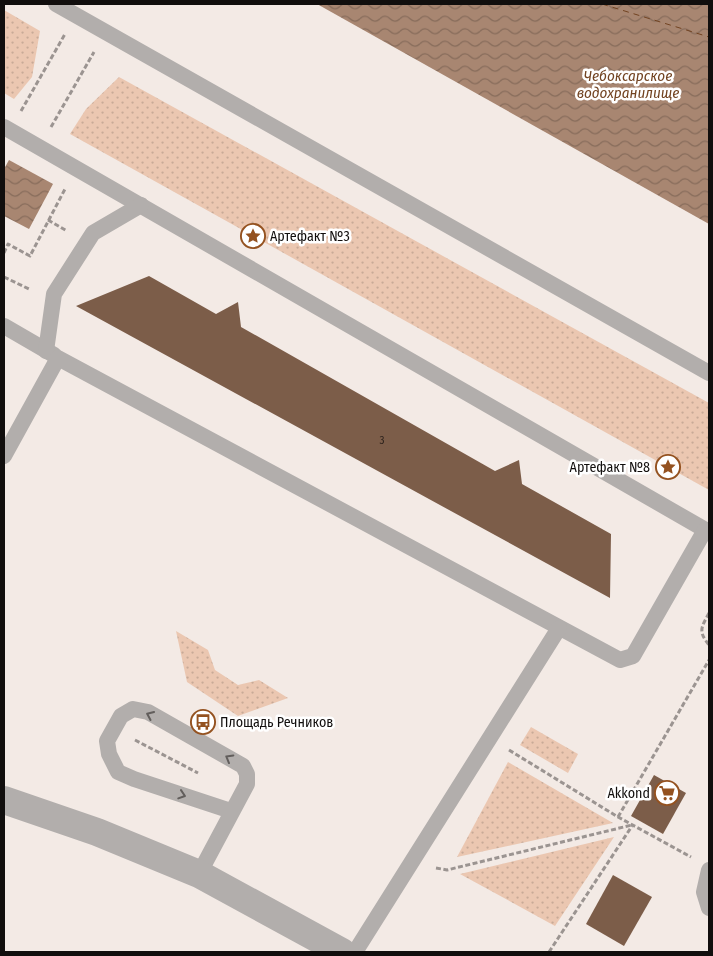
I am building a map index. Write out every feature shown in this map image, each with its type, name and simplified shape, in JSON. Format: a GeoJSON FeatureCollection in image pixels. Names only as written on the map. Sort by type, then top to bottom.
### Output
{"type":"FeatureCollection","features":[{"type":"Feature","properties":{"kind":"street"},"geometry":{"type":"LineString","coordinates":[[4,800],[97,832],[199,874],[342,952]]}},
{"type":"Feature","properties":{"kind":"lane"},"geometry":{"type":"LineString","coordinates":[[56,4],[709,373]]}},
{"type":"Feature","properties":{"kind":"lane"},"geometry":{"type":"LineString","coordinates":[[4,127],[707,531],[633,656],[620,660],[52,354],[4,326]]}},
{"type":"Feature","properties":{"kind":"lane"},"geometry":{"type":"LineString","coordinates":[[4,456],[52,354],[54,294],[93,233],[141,206]]}},
{"type":"Feature","properties":{"kind":"lane"},"geometry":{"type":"LineString","coordinates":[[355,952],[559,628]]}},
{"type":"Feature","properties":{"kind":"lane"},"geometry":{"type":"LineString","coordinates":[[199,874],[232,811],[246,784],[248,774],[243,766],[148,712],[133,709],[121,716],[107,741],[108,754],[118,772],[232,811]]}},
{"type":"Feature","properties":{"kind":"lane"},"geometry":{"type":"LineString","coordinates":[[709,870],[704,892],[709,908]]}},
{"type":"Feature","properties":{"kind":"path"},"geometry":{"type":"LineString","coordinates":[[20,113],[76,15]]}},
{"type":"Feature","properties":{"kind":"path"},"geometry":{"type":"LineString","coordinates":[[50,130],[106,32]]}},
{"type":"Feature","properties":{"kind":"path"},"geometry":{"type":"LineString","coordinates":[[4,242],[30,256],[76,168]]}},
{"type":"Feature","properties":{"kind":"path"},"geometry":{"type":"LineString","coordinates":[[4,253],[8,244]]}},
{"type":"Feature","properties":{"kind":"path"},"geometry":{"type":"LineString","coordinates":[[4,277],[36,293]]}},
{"type":"Feature","properties":{"kind":"path"},"geometry":{"type":"LineString","coordinates":[[709,613],[702,627],[702,636],[709,645]]}},
{"type":"Feature","properties":{"kind":"path"},"geometry":{"type":"LineString","coordinates":[[618,817],[709,660]]}},
{"type":"Feature","properties":{"kind":"path"},"geometry":{"type":"LineString","coordinates":[[490,738],[618,817],[692,858]]}},
{"type":"Feature","properties":{"kind":"path"},"geometry":{"type":"LineString","coordinates":[[134,740],[204,777]]}},
{"type":"Feature","properties":{"kind":"path"},"geometry":{"type":"LineString","coordinates":[[412,862],[447,870],[633,825]]}},
{"type":"Feature","properties":{"kind":"path"},"geometry":{"type":"LineString","coordinates":[[549,952],[633,825]]}},
{"type":"Feature","properties":{"kind":"shaded area"},"geometry":{"type":"Polygon","coordinates":[[[4,10],[40,31],[32,77],[14,99],[4,93],[4,10]]]}},
{"type":"Feature","properties":{"kind":"shaded area"},"geometry":{"type":"Polygon","coordinates":[[[119,77],[709,403],[709,490],[70,134],[86,109],[119,77]]]}},
{"type":"Feature","properties":{"kind":"shaded area"},"geometry":{"type":"Polygon","coordinates":[[[176,631],[208,650],[215,670],[238,685],[259,680],[288,698],[238,716],[187,682],[176,631]]]}},
{"type":"Feature","properties":{"kind":"shaded area"},"geometry":{"type":"Polygon","coordinates":[[[531,727],[578,754],[568,773],[520,745],[531,727]]]}},
{"type":"Feature","properties":{"kind":"shaded area"},"geometry":{"type":"Polygon","coordinates":[[[508,762],[613,823],[457,857],[508,762]]]}},
{"type":"Feature","properties":{"kind":"shaded area"},"geometry":{"type":"Polygon","coordinates":[[[614,837],[555,926],[460,874],[614,837]]]}},
{"type":"Feature","properties":{"kind":"water","name":"Чебоксарское водохранилище"},"geometry":{"type":"Polygon","coordinates":[[[317,4],[709,4],[709,224],[317,4]]]}},
{"type":"Feature","properties":{"kind":"water"},"geometry":{"type":"Polygon","coordinates":[[[9,160],[53,184],[29,229],[4,216],[4,169],[9,160]]]}},
{"type":"Feature","properties":{"kind":"building"},"geometry":{"type":"Polygon","coordinates":[[[149,276],[216,314],[238,302],[241,327],[495,471],[519,460],[522,484],[611,534],[610,598],[76,306],[149,276]]]}},
{"type":"Feature","properties":{"kind":"building"},"geometry":{"type":"Polygon","coordinates":[[[654,775],[686,793],[663,834],[631,816],[654,775]]]}},
{"type":"Feature","properties":{"kind":"building"},"geometry":{"type":"Polygon","coordinates":[[[613,875],[652,897],[624,946],[586,924],[613,875]]]}},
{"type":"Feature","properties":{"kind":"ferry route"},"geometry":{"type":"LineString","coordinates":[[602,4],[709,37]]}},
{"type":"Feature","properties":{"kind":"place","name":"Артефакт №3"},"geometry":{"type":"Point","coordinates":[253,236]}},
{"type":"Feature","properties":{"kind":"place","name":"Артефакт №8"},"geometry":{"type":"Point","coordinates":[668,467]}},
{"type":"Feature","properties":{"kind":"place","name":"Площадь Речников"},"geometry":{"type":"Point","coordinates":[203,722]}},
{"type":"Feature","properties":{"kind":"place","name":"Akkond"},"geometry":{"type":"Point","coordinates":[667,793]}}]}
